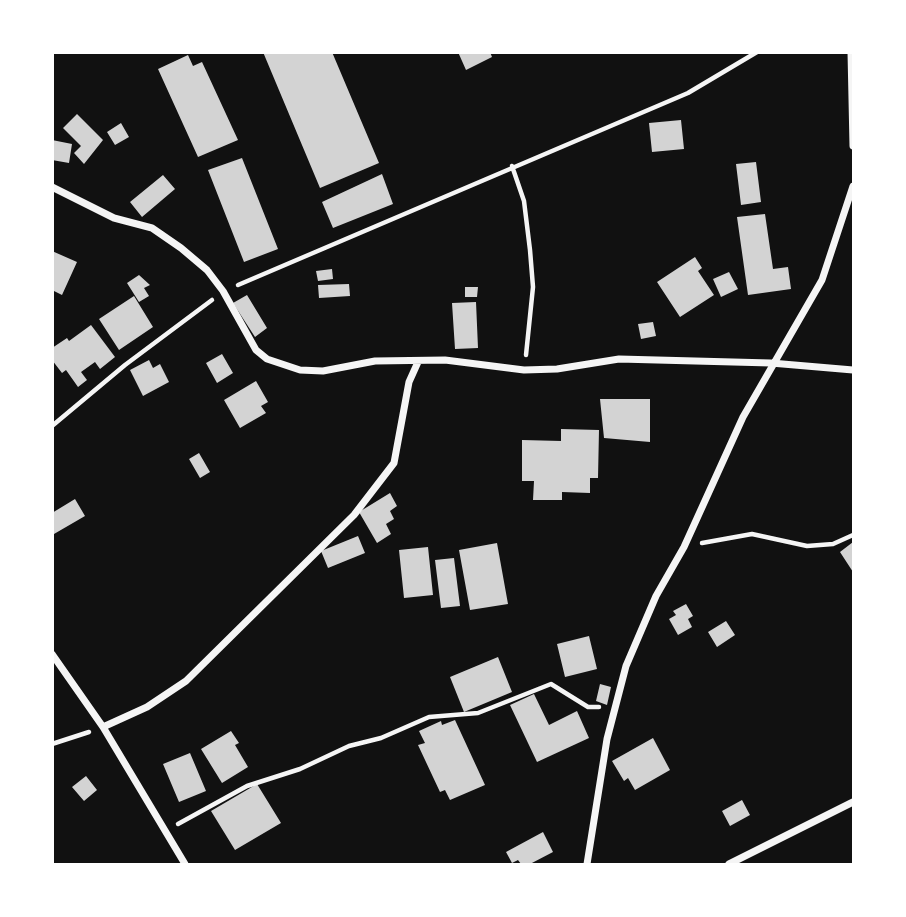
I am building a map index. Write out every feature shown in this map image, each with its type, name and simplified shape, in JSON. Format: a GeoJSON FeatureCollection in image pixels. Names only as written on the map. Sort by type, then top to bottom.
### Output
{"type":"FeatureCollection","features":[{"type":"Feature","properties":{"kind":"street"},"geometry":{"type":"LineString","coordinates":[[851,52],[853,146]]}},
{"type":"Feature","properties":{"kind":"street"},"geometry":{"type":"LineString","coordinates":[[587,864],[614,706],[626,666],[656,596],[684,547],[743,417],[771,363],[822,280],[853,186]]}},
{"type":"Feature","properties":{"kind":"street"},"geometry":{"type":"LineString","coordinates":[[52,187],[114,218],[152,228],[207,270],[223,291],[256,350],[280,365],[300,370],[323,371],[375,361],[445,360],[524,370],[557,369],[618,359],[771,363],[853,370]]}},
{"type":"Feature","properties":{"kind":"street"},"geometry":{"type":"LineString","coordinates":[[103,727],[147,707],[186,681],[354,515],[394,463],[409,382],[418,362]]}},
{"type":"Feature","properties":{"kind":"street"},"geometry":{"type":"LineString","coordinates":[[52,654],[103,727],[185,864]]}},
{"type":"Feature","properties":{"kind":"street"},"geometry":{"type":"LineString","coordinates":[[729,864],[853,802]]}},
{"type":"Feature","properties":{"kind":"path"},"geometry":{"type":"LineString","coordinates":[[52,426],[125,365],[223,291],[688,93],[757,52]]}},
{"type":"Feature","properties":{"kind":"path"},"geometry":{"type":"LineString","coordinates":[[512,166],[524,201],[533,288],[524,370]]}},
{"type":"Feature","properties":{"kind":"path"},"geometry":{"type":"LineString","coordinates":[[684,547],[739,534],[807,546],[833,544],[853,535]]}},
{"type":"Feature","properties":{"kind":"path"},"geometry":{"type":"LineString","coordinates":[[165,831],[247,786],[300,769],[349,746],[380,738],[429,718],[478,713],[551,684],[588,707],[614,706]]}},
{"type":"Feature","properties":{"kind":"path"},"geometry":{"type":"LineString","coordinates":[[52,744],[103,727]]}},
{"type":"Feature","properties":{"kind":"building"},"geometry":{"type":"Polygon","coordinates":[[[263,52],[332,52],[379,163],[320,188],[263,52]]]}},
{"type":"Feature","properties":{"kind":"building"},"geometry":{"type":"Polygon","coordinates":[[[458,52],[490,52],[492,57],[466,70],[458,52]]]}},
{"type":"Feature","properties":{"kind":"building"},"geometry":{"type":"Polygon","coordinates":[[[188,55],[193,66],[202,62],[238,140],[198,157],[158,69],[188,55]]]}},
{"type":"Feature","properties":{"kind":"building"},"geometry":{"type":"Polygon","coordinates":[[[77,114],[103,140],[84,164],[74,153],[81,146],[63,128],[77,114]]]}},
{"type":"Feature","properties":{"kind":"building"},"geometry":{"type":"Polygon","coordinates":[[[681,120],[684,149],[652,152],[649,123],[681,120]]]}},
{"type":"Feature","properties":{"kind":"building"},"geometry":{"type":"Polygon","coordinates":[[[121,123],[129,137],[115,145],[107,132],[121,123]]]}},
{"type":"Feature","properties":{"kind":"building"},"geometry":{"type":"Polygon","coordinates":[[[52,140],[72,144],[69,163],[52,160],[52,140]]]}},
{"type":"Feature","properties":{"kind":"building"},"geometry":{"type":"Polygon","coordinates":[[[242,158],[278,249],[244,262],[208,170],[242,158]]]}},
{"type":"Feature","properties":{"kind":"building"},"geometry":{"type":"Polygon","coordinates":[[[756,162],[761,202],[741,205],[736,164],[756,162]]]}},
{"type":"Feature","properties":{"kind":"building"},"geometry":{"type":"Polygon","coordinates":[[[382,174],[393,204],[333,228],[322,202],[382,174]]]}},
{"type":"Feature","properties":{"kind":"building"},"geometry":{"type":"Polygon","coordinates":[[[163,175],[175,189],[142,217],[130,202],[163,175]]]}},
{"type":"Feature","properties":{"kind":"building"},"geometry":{"type":"Polygon","coordinates":[[[765,214],[773,269],[788,267],[791,289],[748,295],[737,217],[765,214]]]}},
{"type":"Feature","properties":{"kind":"building"},"geometry":{"type":"Polygon","coordinates":[[[52,251],[77,262],[62,295],[52,290],[52,251]]]}},
{"type":"Feature","properties":{"kind":"building"},"geometry":{"type":"Polygon","coordinates":[[[695,257],[702,268],[698,271],[714,295],[680,317],[657,282],[695,257]]]}},
{"type":"Feature","properties":{"kind":"building"},"geometry":{"type":"Polygon","coordinates":[[[332,269],[333,279],[318,281],[316,271],[332,269]]]}},
{"type":"Feature","properties":{"kind":"building"},"geometry":{"type":"Polygon","coordinates":[[[729,272],[738,289],[721,297],[713,279],[729,272]]]}},
{"type":"Feature","properties":{"kind":"building"},"geometry":{"type":"Polygon","coordinates":[[[139,275],[150,285],[144,288],[149,296],[139,302],[127,283],[139,275]]]}},
{"type":"Feature","properties":{"kind":"building"},"geometry":{"type":"Polygon","coordinates":[[[349,284],[350,296],[319,298],[318,285],[349,284]]]}},
{"type":"Feature","properties":{"kind":"building"},"geometry":{"type":"Polygon","coordinates":[[[465,287],[478,287],[477,297],[465,297],[465,287]]]}},
{"type":"Feature","properties":{"kind":"building"},"geometry":{"type":"Polygon","coordinates":[[[247,295],[267,328],[255,337],[233,303],[247,295]]]}},
{"type":"Feature","properties":{"kind":"building"},"geometry":{"type":"Polygon","coordinates":[[[134,296],[153,327],[119,350],[99,319],[134,296]]]}},
{"type":"Feature","properties":{"kind":"building"},"geometry":{"type":"Polygon","coordinates":[[[476,302],[478,348],[455,349],[452,303],[476,302]]]}},
{"type":"Feature","properties":{"kind":"building"},"geometry":{"type":"Polygon","coordinates":[[[653,322],[656,336],[641,339],[638,324],[653,322]]]}},
{"type":"Feature","properties":{"kind":"building"},"geometry":{"type":"Polygon","coordinates":[[[91,325],[115,357],[100,369],[95,362],[81,372],[87,380],[78,387],[66,370],[62,373],[52,360],[52,348],[67,338],[69,341],[91,325]]]}},
{"type":"Feature","properties":{"kind":"building"},"geometry":{"type":"Polygon","coordinates":[[[222,354],[233,373],[217,383],[206,363],[222,354]]]}},
{"type":"Feature","properties":{"kind":"building"},"geometry":{"type":"Polygon","coordinates":[[[149,360],[153,368],[160,364],[169,382],[143,396],[130,370],[149,360]]]}},
{"type":"Feature","properties":{"kind":"building"},"geometry":{"type":"Polygon","coordinates":[[[256,381],[268,402],[261,406],[266,413],[240,428],[224,400],[256,381]]]}},
{"type":"Feature","properties":{"kind":"building"},"geometry":{"type":"Polygon","coordinates":[[[600,399],[650,399],[650,442],[604,438],[600,399]]]}},
{"type":"Feature","properties":{"kind":"building"},"geometry":{"type":"Polygon","coordinates":[[[561,429],[599,430],[598,478],[590,478],[590,493],[562,492],[562,500],[533,500],[534,481],[522,481],[522,440],[561,441],[561,429]]]}},
{"type":"Feature","properties":{"kind":"building"},"geometry":{"type":"Polygon","coordinates":[[[199,453],[210,472],[200,478],[189,459],[199,453]]]}},
{"type":"Feature","properties":{"kind":"building"},"geometry":{"type":"Polygon","coordinates":[[[390,493],[397,506],[390,511],[394,519],[386,524],[391,534],[377,543],[359,512],[390,493]]]}},
{"type":"Feature","properties":{"kind":"building"},"geometry":{"type":"Polygon","coordinates":[[[75,499],[85,516],[54,534],[52,513],[75,499]]]}},
{"type":"Feature","properties":{"kind":"building"},"geometry":{"type":"Polygon","coordinates":[[[358,536],[365,553],[328,568],[321,551],[358,536]]]}},
{"type":"Feature","properties":{"kind":"building"},"geometry":{"type":"Polygon","coordinates":[[[853,542],[853,572],[840,552],[853,542]]]}},
{"type":"Feature","properties":{"kind":"building"},"geometry":{"type":"Polygon","coordinates":[[[497,543],[508,604],[470,610],[459,550],[497,543]]]}},
{"type":"Feature","properties":{"kind":"building"},"geometry":{"type":"Polygon","coordinates":[[[428,547],[433,595],[404,598],[399,550],[428,547]]]}},
{"type":"Feature","properties":{"kind":"building"},"geometry":{"type":"Polygon","coordinates":[[[454,558],[460,606],[441,608],[435,560],[454,558]]]}},
{"type":"Feature","properties":{"kind":"building"},"geometry":{"type":"Polygon","coordinates":[[[686,604],[693,616],[688,619],[692,627],[678,635],[669,619],[676,615],[673,611],[686,604]]]}},
{"type":"Feature","properties":{"kind":"building"},"geometry":{"type":"Polygon","coordinates":[[[726,621],[735,635],[717,647],[708,632],[726,621]]]}},
{"type":"Feature","properties":{"kind":"building"},"geometry":{"type":"Polygon","coordinates":[[[589,636],[597,669],[565,677],[557,644],[589,636]]]}},
{"type":"Feature","properties":{"kind":"building"},"geometry":{"type":"Polygon","coordinates":[[[498,657],[512,692],[464,712],[450,677],[498,657]]]}},
{"type":"Feature","properties":{"kind":"building"},"geometry":{"type":"Polygon","coordinates":[[[600,684],[611,687],[607,705],[596,701],[600,684]]]}},
{"type":"Feature","properties":{"kind":"building"},"geometry":{"type":"Polygon","coordinates":[[[534,694],[549,725],[577,711],[589,738],[537,762],[510,705],[534,694]]]}},
{"type":"Feature","properties":{"kind":"building"},"geometry":{"type":"Polygon","coordinates":[[[455,720],[485,785],[450,800],[445,790],[440,792],[418,745],[425,743],[419,731],[441,721],[442,725],[455,720]]]}},
{"type":"Feature","properties":{"kind":"building"},"geometry":{"type":"Polygon","coordinates":[[[231,731],[239,743],[235,745],[248,767],[222,783],[201,749],[231,731]]]}},
{"type":"Feature","properties":{"kind":"building"},"geometry":{"type":"Polygon","coordinates":[[[653,738],[670,770],[635,790],[628,778],[624,781],[612,761],[653,738]]]}},
{"type":"Feature","properties":{"kind":"building"},"geometry":{"type":"Polygon","coordinates":[[[190,753],[206,791],[179,802],[163,764],[190,753]]]}},
{"type":"Feature","properties":{"kind":"building"},"geometry":{"type":"Polygon","coordinates":[[[86,776],[97,790],[84,801],[72,787],[86,776]]]}},
{"type":"Feature","properties":{"kind":"building"},"geometry":{"type":"Polygon","coordinates":[[[257,784],[281,823],[235,850],[211,811],[257,784]]]}},
{"type":"Feature","properties":{"kind":"building"},"geometry":{"type":"Polygon","coordinates":[[[742,800],[750,815],[730,826],[722,811],[742,800]]]}},
{"type":"Feature","properties":{"kind":"building"},"geometry":{"type":"Polygon","coordinates":[[[543,832],[553,852],[530,864],[521,864],[518,860],[512,863],[506,852],[543,832]]]}}]}
